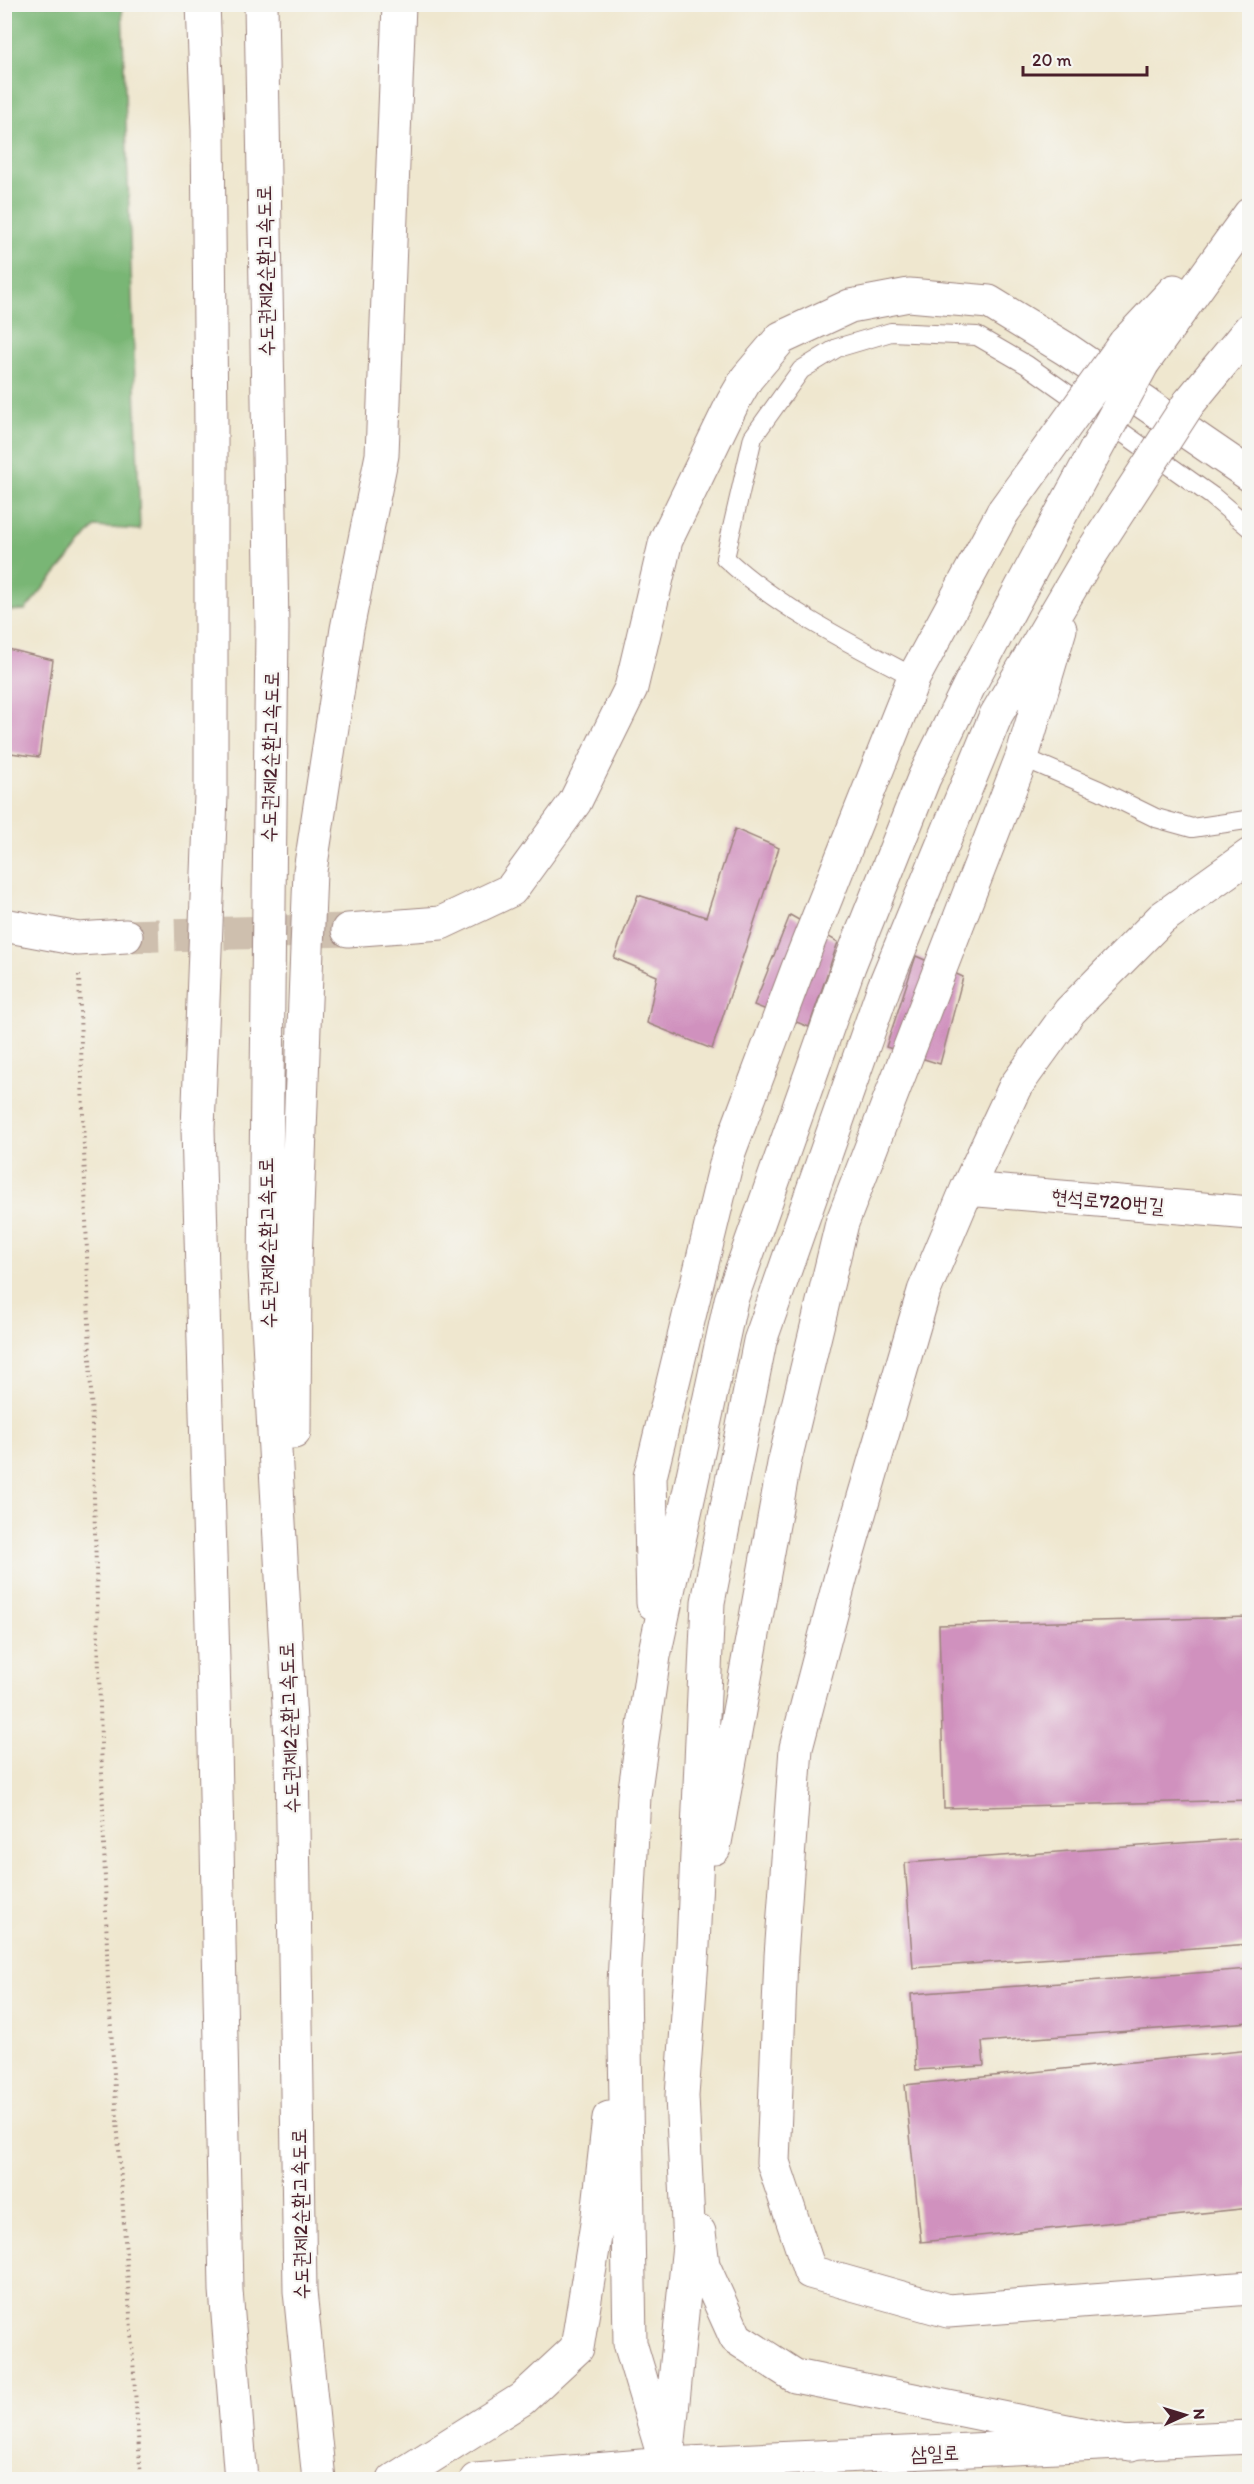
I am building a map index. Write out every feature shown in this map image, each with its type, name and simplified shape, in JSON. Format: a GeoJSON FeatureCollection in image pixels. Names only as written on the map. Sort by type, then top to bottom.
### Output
{"type":"FeatureCollection","features":[{"type":"Feature","properties":{"kind":"main road"},"geometry":{"type":"LineString","coordinates":[[203,4],[208,130],[211,403],[211,796],[198,1129],[214,1708],[226,2290],[241,2480]]}},
{"type":"Feature","properties":{"kind":"main road","name":"수도권제2순환고속도로"},"geometry":{"type":"LineString","coordinates":[[261,4],[272,627],[264,1268],[292,1758],[300,2291],[319,2480]]}},
{"type":"Feature","properties":{"kind":"main road"},"geometry":{"type":"LineString","coordinates":[[292,1758],[295,1261],[310,871],[347,629],[382,454],[399,4]]}},
{"type":"Feature","properties":{"kind":"main road"},"geometry":{"type":"LineString","coordinates":[[654,1656],[650,1477],[729,1152],[798,968],[914,677],[1004,512],[1250,213]]}},
{"type":"Feature","properties":{"kind":"main road"},"geometry":{"type":"LineString","coordinates":[[348,930],[441,923],[511,890],[556,829],[575,802],[631,688],[666,540],[733,402],[747,378],[781,338],[850,306],[909,295],[953,296],[989,302],[1066,349],[1250,475]]}},
{"type":"Feature","properties":{"kind":"main road"},"geometry":{"type":"LineString","coordinates":[[667,2472],[688,2245],[682,2096],[693,1946],[708,1602],[760,1341],[884,987],[996,715],[1081,568],[1189,403],[1250,328]]}},
{"type":"Feature","properties":{"kind":"main road"},"geometry":{"type":"LineString","coordinates":[[394,2480],[522,2399],[577,2348],[597,2224],[624,1983],[634,1796],[654,1656],[731,1300],[849,966],[924,778],[969,686],[1048,538],[1134,353]]}},
{"type":"Feature","properties":{"kind":"main road"},"geometry":{"type":"LineString","coordinates":[[693,1946],[719,1824],[784,1464],[842,1223],[1022,757],[1081,568]]}},
{"type":"Feature","properties":{"kind":"main road"},"geometry":{"type":"LineString","coordinates":[[1250,855],[1162,918],[1070,1011],[1015,1087],[967,1189],[924,1291],[842,1576],[796,1748],[781,1956],[773,2162],[810,2272],[948,2311],[1250,2288]]}},
{"type":"Feature","properties":{"kind":"main road"},"geometry":{"type":"LineString","coordinates":[[4,925],[78,939],[126,936]]}},
{"type":"Feature","properties":{"kind":"main road","name":"현석로720번길"},"geometry":{"type":"LineString","coordinates":[[967,1189],[1250,1213]]}},
{"type":"Feature","properties":{"kind":"main road"},"geometry":{"type":"LineString","coordinates":[[624,1983],[630,2343],[667,2472]]}},
{"type":"Feature","properties":{"kind":"main road"},"geometry":{"type":"LineString","coordinates":[[682,2096],[703,2265],[736,2338],[795,2376],[1131,2444]]}},
{"type":"Feature","properties":{"kind":"main road","name":"삼일로"},"geometry":{"type":"LineString","coordinates":[[476,2480],[667,2472],[1250,2437]]}},
{"type":"Feature","properties":{"kind":"lane"},"geometry":{"type":"LineString","coordinates":[[914,677],[850,643],[748,580],[725,558],[753,437],[801,370],[837,348],[891,332],[977,336],[1027,365],[1212,496],[1250,528]]}},
{"type":"Feature","properties":{"kind":"lane"},"geometry":{"type":"LineString","coordinates":[[1022,757],[1099,790],[1156,818],[1192,828],[1245,820],[1250,817]]}},
{"type":"Feature","properties":{"kind":"path"},"geometry":{"type":"LineString","coordinates":[[78,939],[108,1984],[141,2480]]}},
{"type":"Feature","properties":{"kind":"green space"},"geometry":{"type":"Polygon","coordinates":[[[4,5],[122,5],[140,530],[95,527],[25,610],[5,611],[4,5]]]}},
{"type":"Feature","properties":{"kind":"building"},"geometry":{"type":"Polygon","coordinates":[[[4,648],[53,660],[39,757],[4,752],[4,648]]]}},
{"type":"Feature","properties":{"kind":"building"},"geometry":{"type":"Polygon","coordinates":[[[735,829],[779,848],[712,1049],[647,1023],[657,976],[614,958],[638,895],[706,917],[735,829]]]}},
{"type":"Feature","properties":{"kind":"building"},"geometry":{"type":"Polygon","coordinates":[[[790,915],[838,942],[809,1027],[754,1005],[790,915]]]}},
{"type":"Feature","properties":{"kind":"building"},"geometry":{"type":"Polygon","coordinates":[[[916,956],[963,977],[940,1064],[886,1047],[916,956]]]}},
{"type":"Feature","properties":{"kind":"building"},"geometry":{"type":"Polygon","coordinates":[[[1250,1617],[1250,1800],[944,1808],[939,1625],[1250,1617]]]}},
{"type":"Feature","properties":{"kind":"building"},"geometry":{"type":"Polygon","coordinates":[[[1250,1838],[1250,1944],[913,1968],[905,1863],[1250,1838]]]}},
{"type":"Feature","properties":{"kind":"building"},"geometry":{"type":"Polygon","coordinates":[[[1250,1969],[1250,2022],[982,2042],[984,2066],[916,2070],[911,1994],[1250,1969]]]}},
{"type":"Feature","properties":{"kind":"building"},"geometry":{"type":"Polygon","coordinates":[[[1250,2050],[1250,2208],[921,2242],[905,2085],[1250,2050]]]}},
{"type":"Feature","properties":{"kind":"tunnel"},"geometry":{"type":"LineString","coordinates":[[126,936],[348,930]]}}]}
